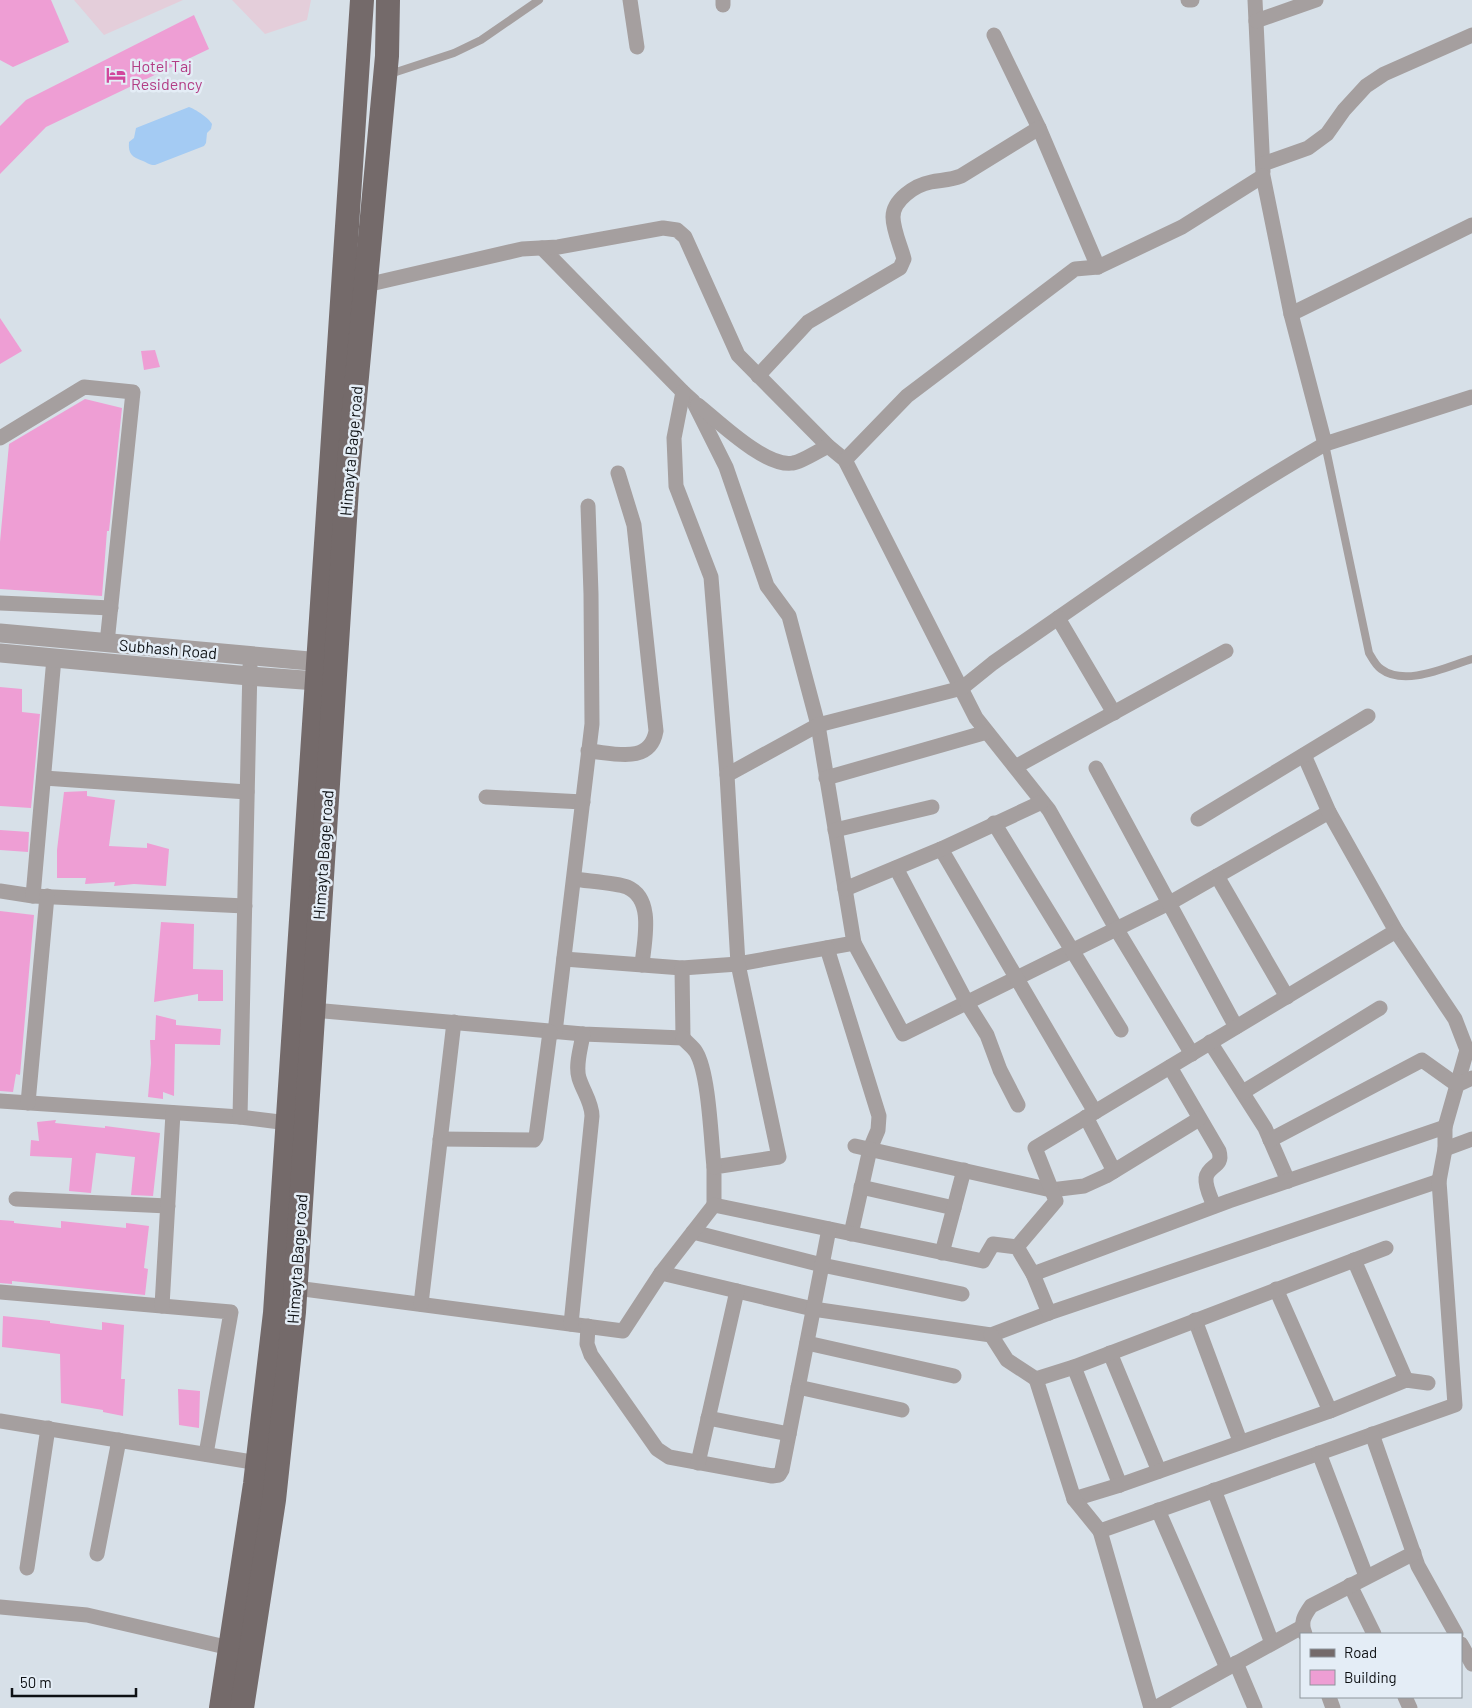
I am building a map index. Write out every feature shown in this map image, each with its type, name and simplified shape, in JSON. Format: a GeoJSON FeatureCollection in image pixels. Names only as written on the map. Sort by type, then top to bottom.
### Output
{"type":"FeatureCollection","features":[{"type":"Feature","properties":{"kind":"main road","name":"Himayta Bage road"},"geometry":{"type":"LineString","coordinates":[[242,1708],[272,1510],[267,1464],[296,1288],[313,1010],[326,672],[366,285],[385,76],[388,5]]}},
{"type":"Feature","properties":{"kind":"main road"},"geometry":{"type":"LineString","coordinates":[[221,1708],[230,1648],[267,1464],[288,1123],[326,672],[362,6],[388,5]]}},
{"type":"Feature","properties":{"kind":"street"},"geometry":{"type":"LineString","coordinates":[[630,0],[636,46]]}},
{"type":"Feature","properties":{"kind":"street"},"geometry":{"type":"LineString","coordinates":[[1255,0],[1263,170],[1291,314],[1325,444]]}},
{"type":"Feature","properties":{"kind":"street"},"geometry":{"type":"LineString","coordinates":[[1256,21],[1316,0]]}},
{"type":"Feature","properties":{"kind":"street"},"geometry":{"type":"LineString","coordinates":[[994,35],[1038,128],[1098,267]]}},
{"type":"Feature","properties":{"kind":"street"},"geometry":{"type":"LineString","coordinates":[[845,460],[915,390],[1075,268],[1098,267],[1182,227],[1263,170],[1308,148],[1327,134],[1344,110],[1366,86],[1384,74],[1472,36]]}},
{"type":"Feature","properties":{"kind":"street"},"geometry":{"type":"LineString","coordinates":[[758,376],[808,322],[900,268],[904,259],[893,218],[897,204],[908,193],[918,186],[931,182],[952,180],[961,176],[1038,128]]}},
{"type":"Feature","properties":{"kind":"street"},"geometry":{"type":"LineString","coordinates":[[1291,314],[1472,226]]}},
{"type":"Feature","properties":{"kind":"street"},"geometry":{"type":"LineString","coordinates":[[366,285],[522,249],[558,247],[663,228],[677,230],[685,237],[738,355],[828,446],[845,460],[976,718],[1049,810],[1117,929],[1192,1054]]}},
{"type":"Feature","properties":{"kind":"street"},"geometry":{"type":"LineString","coordinates":[[542,248],[688,396],[748,447],[772,460],[792,464],[828,446]]}},
{"type":"Feature","properties":{"kind":"street"},"geometry":{"type":"LineString","coordinates":[[0,438],[84,386],[133,392],[107,643]]}},
{"type":"Feature","properties":{"kind":"street"},"geometry":{"type":"LineString","coordinates":[[688,396],[726,467],[767,586],[789,616],[818,725],[854,943],[903,1034],[1169,903],[1329,812]]}},
{"type":"Feature","properties":{"kind":"street"},"geometry":{"type":"LineString","coordinates":[[688,396],[674,438],[676,486],[711,577],[728,775],[738,964],[779,1157],[714,1167]]}},
{"type":"Feature","properties":{"kind":"street"},"geometry":{"type":"LineString","coordinates":[[728,775],[818,725],[962,688],[993,663],[1207,515],[1325,444],[1472,397]]}},
{"type":"Feature","properties":{"kind":"street"},"geometry":{"type":"LineString","coordinates":[[588,751],[638,755],[649,748],[655,740],[656,732],[634,525],[618,473]]}},
{"type":"Feature","properties":{"kind":"street"},"geometry":{"type":"LineString","coordinates":[[440,1139],[534,1140],[536,1137],[564,959],[592,724],[588,506]]}},
{"type":"Feature","properties":{"kind":"street"},"geometry":{"type":"LineString","coordinates":[[0,603],[111,608]]}},
{"type":"Feature","properties":{"kind":"street"},"geometry":{"type":"LineString","coordinates":[[1058,618],[1114,713]]}},
{"type":"Feature","properties":{"kind":"street","name":"Subhash Road"},"geometry":{"type":"LineString","coordinates":[[0,633],[250,656],[326,672]]}},
{"type":"Feature","properties":{"kind":"street"},"geometry":{"type":"LineString","coordinates":[[1015,767],[1226,651]]}},
{"type":"Feature","properties":{"kind":"street","name":"Subhash Road"},"geometry":{"type":"LineString","coordinates":[[0,653],[250,676],[326,672]]}},
{"type":"Feature","properties":{"kind":"street"},"geometry":{"type":"LineString","coordinates":[[240,1117],[250,656]]}},
{"type":"Feature","properties":{"kind":"street"},"geometry":{"type":"LineString","coordinates":[[28,1103],[40,896],[44,778],[54,658]]}},
{"type":"Feature","properties":{"kind":"street"},"geometry":{"type":"LineString","coordinates":[[1198,819],[1368,716]]}},
{"type":"Feature","properties":{"kind":"street"},"geometry":{"type":"LineString","coordinates":[[826,778],[987,732]]}},
{"type":"Feature","properties":{"kind":"street"},"geometry":{"type":"LineString","coordinates":[[1100,1531],[1455,1405],[1439,1181],[1446,1149],[1445,1127],[1468,1050],[1455,1019],[1396,931],[1329,812],[1304,755]]}},
{"type":"Feature","properties":{"kind":"street"},"geometry":{"type":"LineString","coordinates":[[1096,768],[1236,1027]]}},
{"type":"Feature","properties":{"kind":"street"},"geometry":{"type":"LineString","coordinates":[[44,778],[247,792]]}},
{"type":"Feature","properties":{"kind":"street"},"geometry":{"type":"LineString","coordinates":[[486,797],[583,802]]}},
{"type":"Feature","properties":{"kind":"street"},"geometry":{"type":"LineString","coordinates":[[845,889],[941,849],[1042,802]]}},
{"type":"Feature","properties":{"kind":"street"},"geometry":{"type":"LineString","coordinates":[[835,830],[932,807]]}},
{"type":"Feature","properties":{"kind":"street"},"geometry":{"type":"LineString","coordinates":[[994,823],[1121,1030]]}},
{"type":"Feature","properties":{"kind":"street"},"geometry":{"type":"LineString","coordinates":[[941,849],[1016,979],[1090,1115],[1114,1171]]}},
{"type":"Feature","properties":{"kind":"street"},"geometry":{"type":"LineString","coordinates":[[896,868],[987,1035],[1000,1070],[1018,1105]]}},
{"type":"Feature","properties":{"kind":"street"},"geometry":{"type":"LineString","coordinates":[[1217,876],[1287,996]]}},
{"type":"Feature","properties":{"kind":"street"},"geometry":{"type":"LineString","coordinates":[[574,879],[627,887],[639,895],[644,904],[646,914],[642,965]]}},
{"type":"Feature","properties":{"kind":"street"},"geometry":{"type":"LineString","coordinates":[[0,891],[40,896],[245,906]]}},
{"type":"Feature","properties":{"kind":"street"},"geometry":{"type":"LineString","coordinates":[[1018,1247],[1056,1201],[1035,1148],[1396,931]]}},
{"type":"Feature","properties":{"kind":"street"},"geometry":{"type":"LineString","coordinates":[[564,959],[682,968],[738,964],[854,943]]}},
{"type":"Feature","properties":{"kind":"street"},"geometry":{"type":"LineString","coordinates":[[827,948],[879,1116],[878,1130],[870,1149],[851,1234]]}},
{"type":"Feature","properties":{"kind":"street"},"geometry":{"type":"LineString","coordinates":[[296,1288],[623,1331],[661,1274],[714,1205],[714,1167],[705,1079],[695,1051],[683,1038],[682,968]]}},
{"type":"Feature","properties":{"kind":"street"},"geometry":{"type":"LineString","coordinates":[[1243,1092],[1380,1008]]}},
{"type":"Feature","properties":{"kind":"street"},"geometry":{"type":"LineString","coordinates":[[313,1010],[553,1032],[683,1038]]}},
{"type":"Feature","properties":{"kind":"street"},"geometry":{"type":"LineString","coordinates":[[420,1304],[454,1022]]}},
{"type":"Feature","properties":{"kind":"street"},"geometry":{"type":"LineString","coordinates":[[572,1324],[592,1116],[591,1108],[579,1080],[578,1071],[583,1034]]}},
{"type":"Feature","properties":{"kind":"street"},"geometry":{"type":"LineString","coordinates":[[1210,1042],[1265,1128],[1288,1181]]}},
{"type":"Feature","properties":{"kind":"street"},"geometry":{"type":"LineString","coordinates":[[1270,1140],[1422,1060],[1457,1085]]}},
{"type":"Feature","properties":{"kind":"street"},"geometry":{"type":"LineString","coordinates":[[1170,1067],[1221,1157],[1220,1162],[1208,1173],[1206,1180],[1214,1206]]}},
{"type":"Feature","properties":{"kind":"street"},"geometry":{"type":"LineString","coordinates":[[1457,1085],[1472,1078]]}},
{"type":"Feature","properties":{"kind":"street"},"geometry":{"type":"LineString","coordinates":[[0,1102],[240,1117],[288,1123]]}},
{"type":"Feature","properties":{"kind":"street"},"geometry":{"type":"LineString","coordinates":[[162,1306],[173,1113]]}},
{"type":"Feature","properties":{"kind":"street"},"geometry":{"type":"LineString","coordinates":[[855,1146],[1051,1190],[1084,1186],[1114,1171],[1200,1119]]}},
{"type":"Feature","properties":{"kind":"street"},"geometry":{"type":"LineString","coordinates":[[1033,1274],[1214,1206],[1445,1127]]}},
{"type":"Feature","properties":{"kind":"street"},"geometry":{"type":"LineString","coordinates":[[1446,1149],[1472,1139]]}},
{"type":"Feature","properties":{"kind":"street"},"geometry":{"type":"LineString","coordinates":[[942,1253],[964,1170]]}},
{"type":"Feature","properties":{"kind":"street"},"geometry":{"type":"LineString","coordinates":[[661,1274],[813,1308],[991,1336],[1049,1313],[1439,1181]]}},
{"type":"Feature","properties":{"kind":"street"},"geometry":{"type":"LineString","coordinates":[[861,1187],[954,1208]]}},
{"type":"Feature","properties":{"kind":"street"},"geometry":{"type":"LineString","coordinates":[[16,1199],[168,1206]]}},
{"type":"Feature","properties":{"kind":"street"},"geometry":{"type":"LineString","coordinates":[[714,1205],[983,1262],[993,1244],[1018,1247]]}},
{"type":"Feature","properties":{"kind":"street"},"geometry":{"type":"LineString","coordinates":[[588,1326],[587,1344],[591,1355],[657,1449],[669,1457],[772,1476],[779,1475],[782,1470],[830,1229]]}},
{"type":"Feature","properties":{"kind":"street"},"geometry":{"type":"LineString","coordinates":[[693,1232],[822,1265],[962,1294]]}},
{"type":"Feature","properties":{"kind":"street"},"geometry":{"type":"LineString","coordinates":[[1018,1247],[1033,1274],[1049,1313]]}},
{"type":"Feature","properties":{"kind":"street"},"geometry":{"type":"LineString","coordinates":[[1036,1379],[1074,1367],[1386,1248]]}},
{"type":"Feature","properties":{"kind":"street"},"geometry":{"type":"LineString","coordinates":[[1354,1260],[1406,1380]]}},
{"type":"Feature","properties":{"kind":"street"},"geometry":{"type":"LineString","coordinates":[[1276,1290],[1330,1411]]}},
{"type":"Feature","properties":{"kind":"street"},"geometry":{"type":"LineString","coordinates":[[698,1462],[737,1291]]}},
{"type":"Feature","properties":{"kind":"street"},"geometry":{"type":"LineString","coordinates":[[0,1292],[231,1312],[206,1454]]}},
{"type":"Feature","properties":{"kind":"street"},"geometry":{"type":"LineString","coordinates":[[1195,1320],[1240,1441]]}},
{"type":"Feature","properties":{"kind":"street"},"geometry":{"type":"LineString","coordinates":[[991,1336],[1007,1360],[1036,1379],[1074,1499],[1100,1531],[1151,1708]]}},
{"type":"Feature","properties":{"kind":"street"},"geometry":{"type":"LineString","coordinates":[[806,1343],[954,1376]]}},
{"type":"Feature","properties":{"kind":"street"},"geometry":{"type":"LineString","coordinates":[[1110,1353],[1159,1470]]}},
{"type":"Feature","properties":{"kind":"street"},"geometry":{"type":"LineString","coordinates":[[1074,1367],[1120,1484]]}},
{"type":"Feature","properties":{"kind":"street"},"geometry":{"type":"LineString","coordinates":[[1074,1499],[1330,1411],[1406,1380],[1428,1383]]}},
{"type":"Feature","properties":{"kind":"street"},"geometry":{"type":"LineString","coordinates":[[798,1387],[902,1410]]}},
{"type":"Feature","properties":{"kind":"street"},"geometry":{"type":"LineString","coordinates":[[708,1418],[789,1434]]}},
{"type":"Feature","properties":{"kind":"street"},"geometry":{"type":"LineString","coordinates":[[0,1421],[267,1464]]}},
{"type":"Feature","properties":{"kind":"street"},"geometry":{"type":"LineString","coordinates":[[27,1568],[48,1428]]}},
{"type":"Feature","properties":{"kind":"street"},"geometry":{"type":"LineString","coordinates":[[1372,1434],[1418,1566],[1455,1633]]}},
{"type":"Feature","properties":{"kind":"street"},"geometry":{"type":"LineString","coordinates":[[97,1554],[119,1440]]}},
{"type":"Feature","properties":{"kind":"street"},"geometry":{"type":"LineString","coordinates":[[1319,1453],[1366,1576]]}},
{"type":"Feature","properties":{"kind":"street"},"geometry":{"type":"LineString","coordinates":[[1214,1490],[1272,1643]]}},
{"type":"Feature","properties":{"kind":"street"},"geometry":{"type":"LineString","coordinates":[[1158,1510],[1231,1666],[1255,1708]]}},
{"type":"Feature","properties":{"kind":"street"},"geometry":{"type":"LineString","coordinates":[[1155,1708],[1272,1643],[1304,1630],[1305,1613],[1311,1606],[1366,1576],[1414,1553]]}},
{"type":"Feature","properties":{"kind":"street"},"geometry":{"type":"LineString","coordinates":[[1350,1585],[1374,1633]]}},
{"type":"Feature","properties":{"kind":"street"},"geometry":{"type":"LineString","coordinates":[[0,1607],[87,1615],[230,1648]]}},
{"type":"Feature","properties":{"kind":"street"},"geometry":{"type":"LineString","coordinates":[[1462,1646],[1472,1664]]}},
{"type":"Feature","properties":{"kind":"lane"},"geometry":{"type":"LineString","coordinates":[[385,76],[454,53],[481,40],[539,0]]}},
{"type":"Feature","properties":{"kind":"lane"},"geometry":{"type":"LineString","coordinates":[[1325,444],[1369,653],[1379,668],[1392,675],[1409,678],[1472,659]]}},
{"type":"Feature","properties":{"kind":"shaded area"},"geometry":{"type":"Polygon","coordinates":[[[74,0],[183,0],[104,35],[74,0]]]}},
{"type":"Feature","properties":{"kind":"shaded area"},"geometry":{"type":"Polygon","coordinates":[[[232,0],[311,0],[307,20],[265,34],[232,0]]]}},
{"type":"Feature","properties":{"kind":"water"},"geometry":{"type":"Polygon","coordinates":[[[189,107],[202,114],[212,124],[211,129],[207,133],[204,146],[155,165],[136,158],[132,154],[129,149],[129,142],[134,138],[136,128],[189,107]]]}},
{"type":"Feature","properties":{"kind":"building"},"geometry":{"type":"Polygon","coordinates":[[[0,0],[51,0],[69,42],[13,67],[0,60],[0,0]]]}},
{"type":"Feature","properties":{"kind":"building","name":"Hotel Taj Residency"},"geometry":{"type":"Polygon","coordinates":[[[194,15],[209,49],[46,127],[0,174],[0,126],[26,100],[194,15]]]}},
{"type":"Feature","properties":{"kind":"building"},"geometry":{"type":"Polygon","coordinates":[[[0,318],[22,351],[0,364],[0,318]]]}},
{"type":"Feature","properties":{"kind":"building"},"geometry":{"type":"Polygon","coordinates":[[[155,350],[160,367],[144,370],[141,351],[155,350]]]}},
{"type":"Feature","properties":{"kind":"building"},"geometry":{"type":"Polygon","coordinates":[[[85,399],[122,408],[109,531],[107,531],[102,596],[0,589],[0,542],[9,444],[85,399]]]}},
{"type":"Feature","properties":{"kind":"building"},"geometry":{"type":"Polygon","coordinates":[[[0,687],[22,689],[22,712],[40,714],[31,808],[0,806],[0,687]]]}},
{"type":"Feature","properties":{"kind":"building"},"geometry":{"type":"Polygon","coordinates":[[[87,791],[87,796],[115,800],[109,846],[147,848],[147,843],[169,849],[166,886],[134,884],[114,886],[115,882],[85,884],[86,878],[57,878],[57,850],[64,792],[87,791]]]}},
{"type":"Feature","properties":{"kind":"building"},"geometry":{"type":"Polygon","coordinates":[[[0,830],[29,832],[28,852],[0,850],[0,830]]]}},
{"type":"Feature","properties":{"kind":"building"},"geometry":{"type":"Polygon","coordinates":[[[0,911],[34,915],[20,1075],[16,1074],[13,1092],[0,1091],[0,911]]]}},
{"type":"Feature","properties":{"kind":"building"},"geometry":{"type":"Polygon","coordinates":[[[161,922],[194,924],[193,969],[223,970],[223,1001],[198,1001],[198,994],[154,1002],[161,922]]]}},
{"type":"Feature","properties":{"kind":"building"},"geometry":{"type":"Polygon","coordinates":[[[156,1015],[176,1020],[176,1025],[221,1029],[220,1045],[175,1044],[174,1096],[163,1092],[163,1099],[148,1097],[151,1063],[150,1040],[155,1040],[156,1015]]]}},
{"type":"Feature","properties":{"kind":"building"},"geometry":{"type":"Polygon","coordinates":[[[56,1120],[55,1123],[105,1128],[105,1126],[160,1133],[153,1196],[131,1195],[135,1157],[96,1153],[91,1193],[69,1191],[72,1158],[30,1156],[31,1140],[39,1141],[37,1122],[56,1120]]]}},
{"type":"Feature","properties":{"kind":"building"},"geometry":{"type":"Polygon","coordinates":[[[0,1220],[61,1228],[61,1221],[126,1228],[126,1223],[149,1226],[144,1268],[148,1269],[145,1295],[12,1281],[12,1284],[0,1283],[0,1220]]]}},
{"type":"Feature","properties":{"kind":"building"},"geometry":{"type":"Polygon","coordinates":[[[3,1316],[50,1321],[50,1323],[102,1330],[102,1322],[124,1325],[121,1379],[125,1379],[123,1416],[103,1412],[103,1410],[61,1403],[60,1354],[2,1347],[3,1316]]]}},
{"type":"Feature","properties":{"kind":"building"},"geometry":{"type":"Polygon","coordinates":[[[178,1389],[200,1391],[199,1428],[179,1425],[178,1389]]]}},
{"type":"Feature","properties":{"kind":"place","name":"Hotel Taj Residency"},"geometry":{"type":"Point","coordinates":[116,75]}}]}
